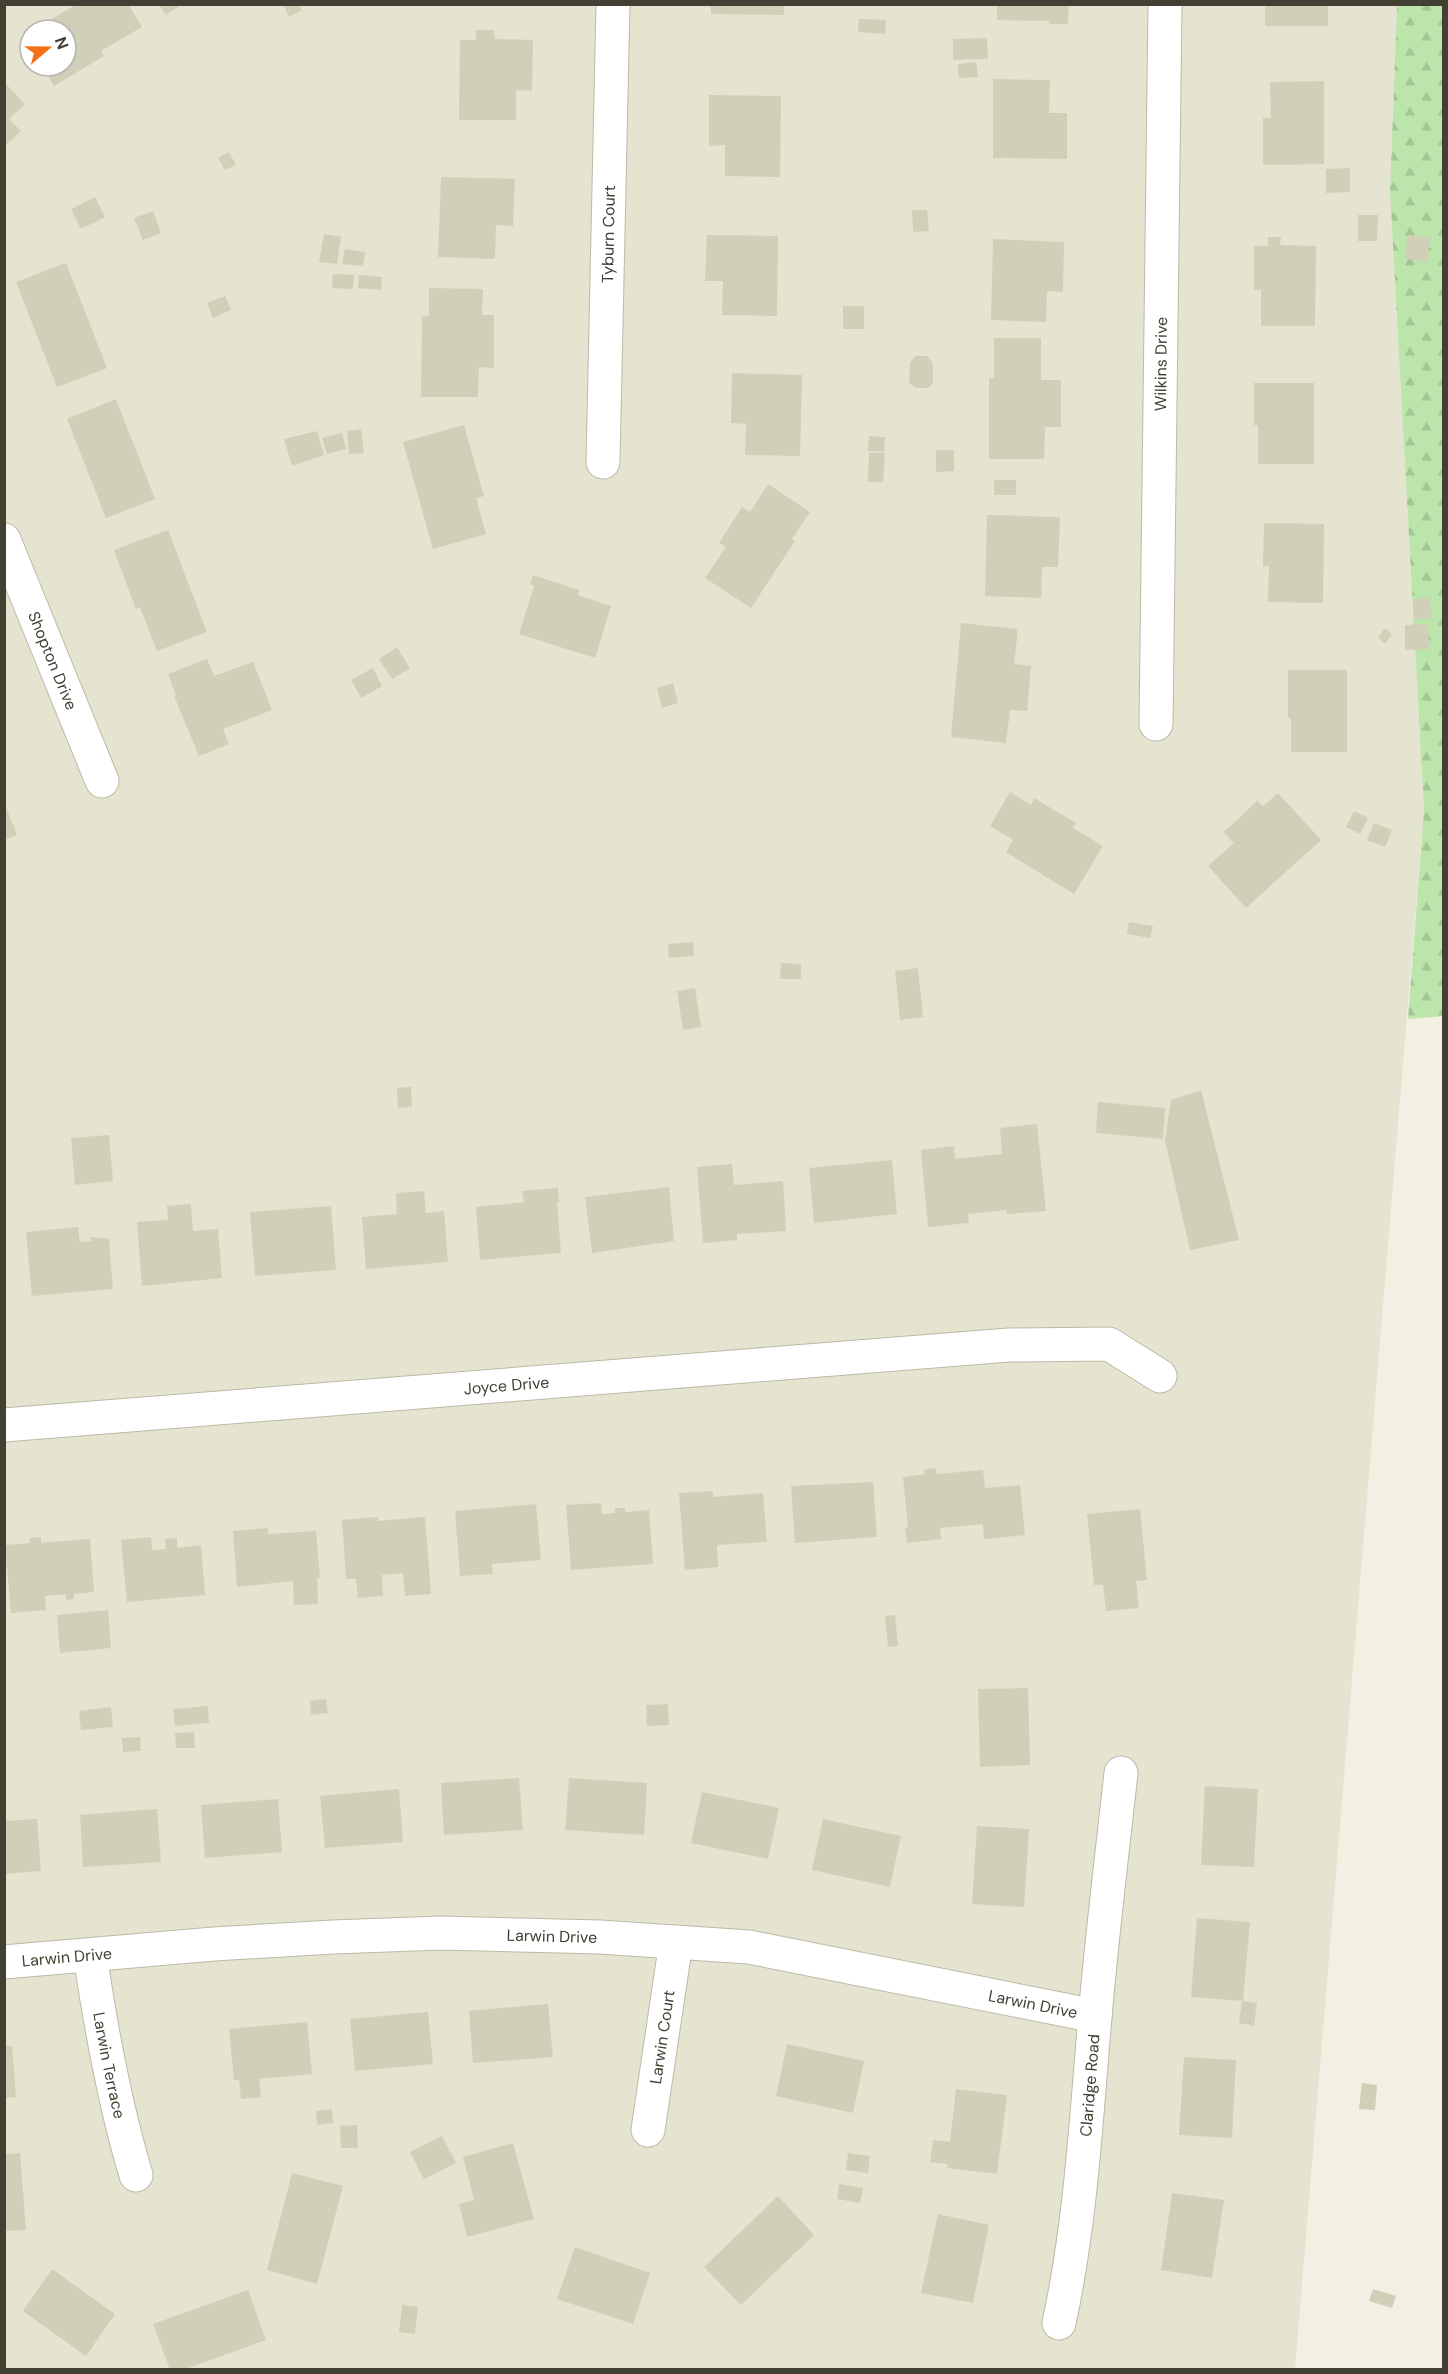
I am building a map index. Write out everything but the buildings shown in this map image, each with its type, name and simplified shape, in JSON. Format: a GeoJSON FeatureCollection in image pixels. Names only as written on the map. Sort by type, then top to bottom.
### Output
{"type":"FeatureCollection","features":[{"type":"Feature","properties":{"kind":"street","name":"Tyburn Court"},"geometry":{"type":"LineString","coordinates":[[603,462],[613,4]]}},
{"type":"Feature","properties":{"kind":"street","name":"Wilkins Drive"},"geometry":{"type":"LineString","coordinates":[[1156,724],[1165,4]]}},
{"type":"Feature","properties":{"kind":"street","name":"Shopton Drive"},"geometry":{"type":"LineString","coordinates":[[4,540],[15,595],[102,781]]}},
{"type":"Feature","properties":{"kind":"street","name":"Joyce Drive"},"geometry":{"type":"LineString","coordinates":[[4,1425],[1009,1345],[1109,1344],[1160,1376]]}},
{"type":"Feature","properties":{"kind":"street","name":"Claridge Road"},"geometry":{"type":"LineString","coordinates":[[1059,2323],[1067,2283],[1085,2154],[1095,2016],[1121,1773]]}},
{"type":"Feature","properties":{"kind":"street","name":"Larwin Drive"},"geometry":{"type":"LineString","coordinates":[[4,1962],[333,1937],[531,1934],[749,1947],[1095,2016]]}},
{"type":"Feature","properties":{"kind":"street","name":"Larwin Court"},"geometry":{"type":"LineString","coordinates":[[648,2130],[676,1942]]}},
{"type":"Feature","properties":{"kind":"street","name":"Larwin Terrace"},"geometry":{"type":"LineString","coordinates":[[90,1955],[108,2068],[121,2126],[136,2175]]}},
{"type":"Feature","properties":{"kind":"shaded area"},"geometry":{"type":"Polygon","coordinates":[[[5,5],[1397,5],[1390,192],[1424,810],[1295,2369],[5,2370],[5,5]]]}},
{"type":"Feature","properties":{"kind":"green space"},"geometry":{"type":"Polygon","coordinates":[[[1397,5],[1443,5],[1444,1016],[1408,1019],[1424,810],[1390,192],[1397,5]]]}}]}
